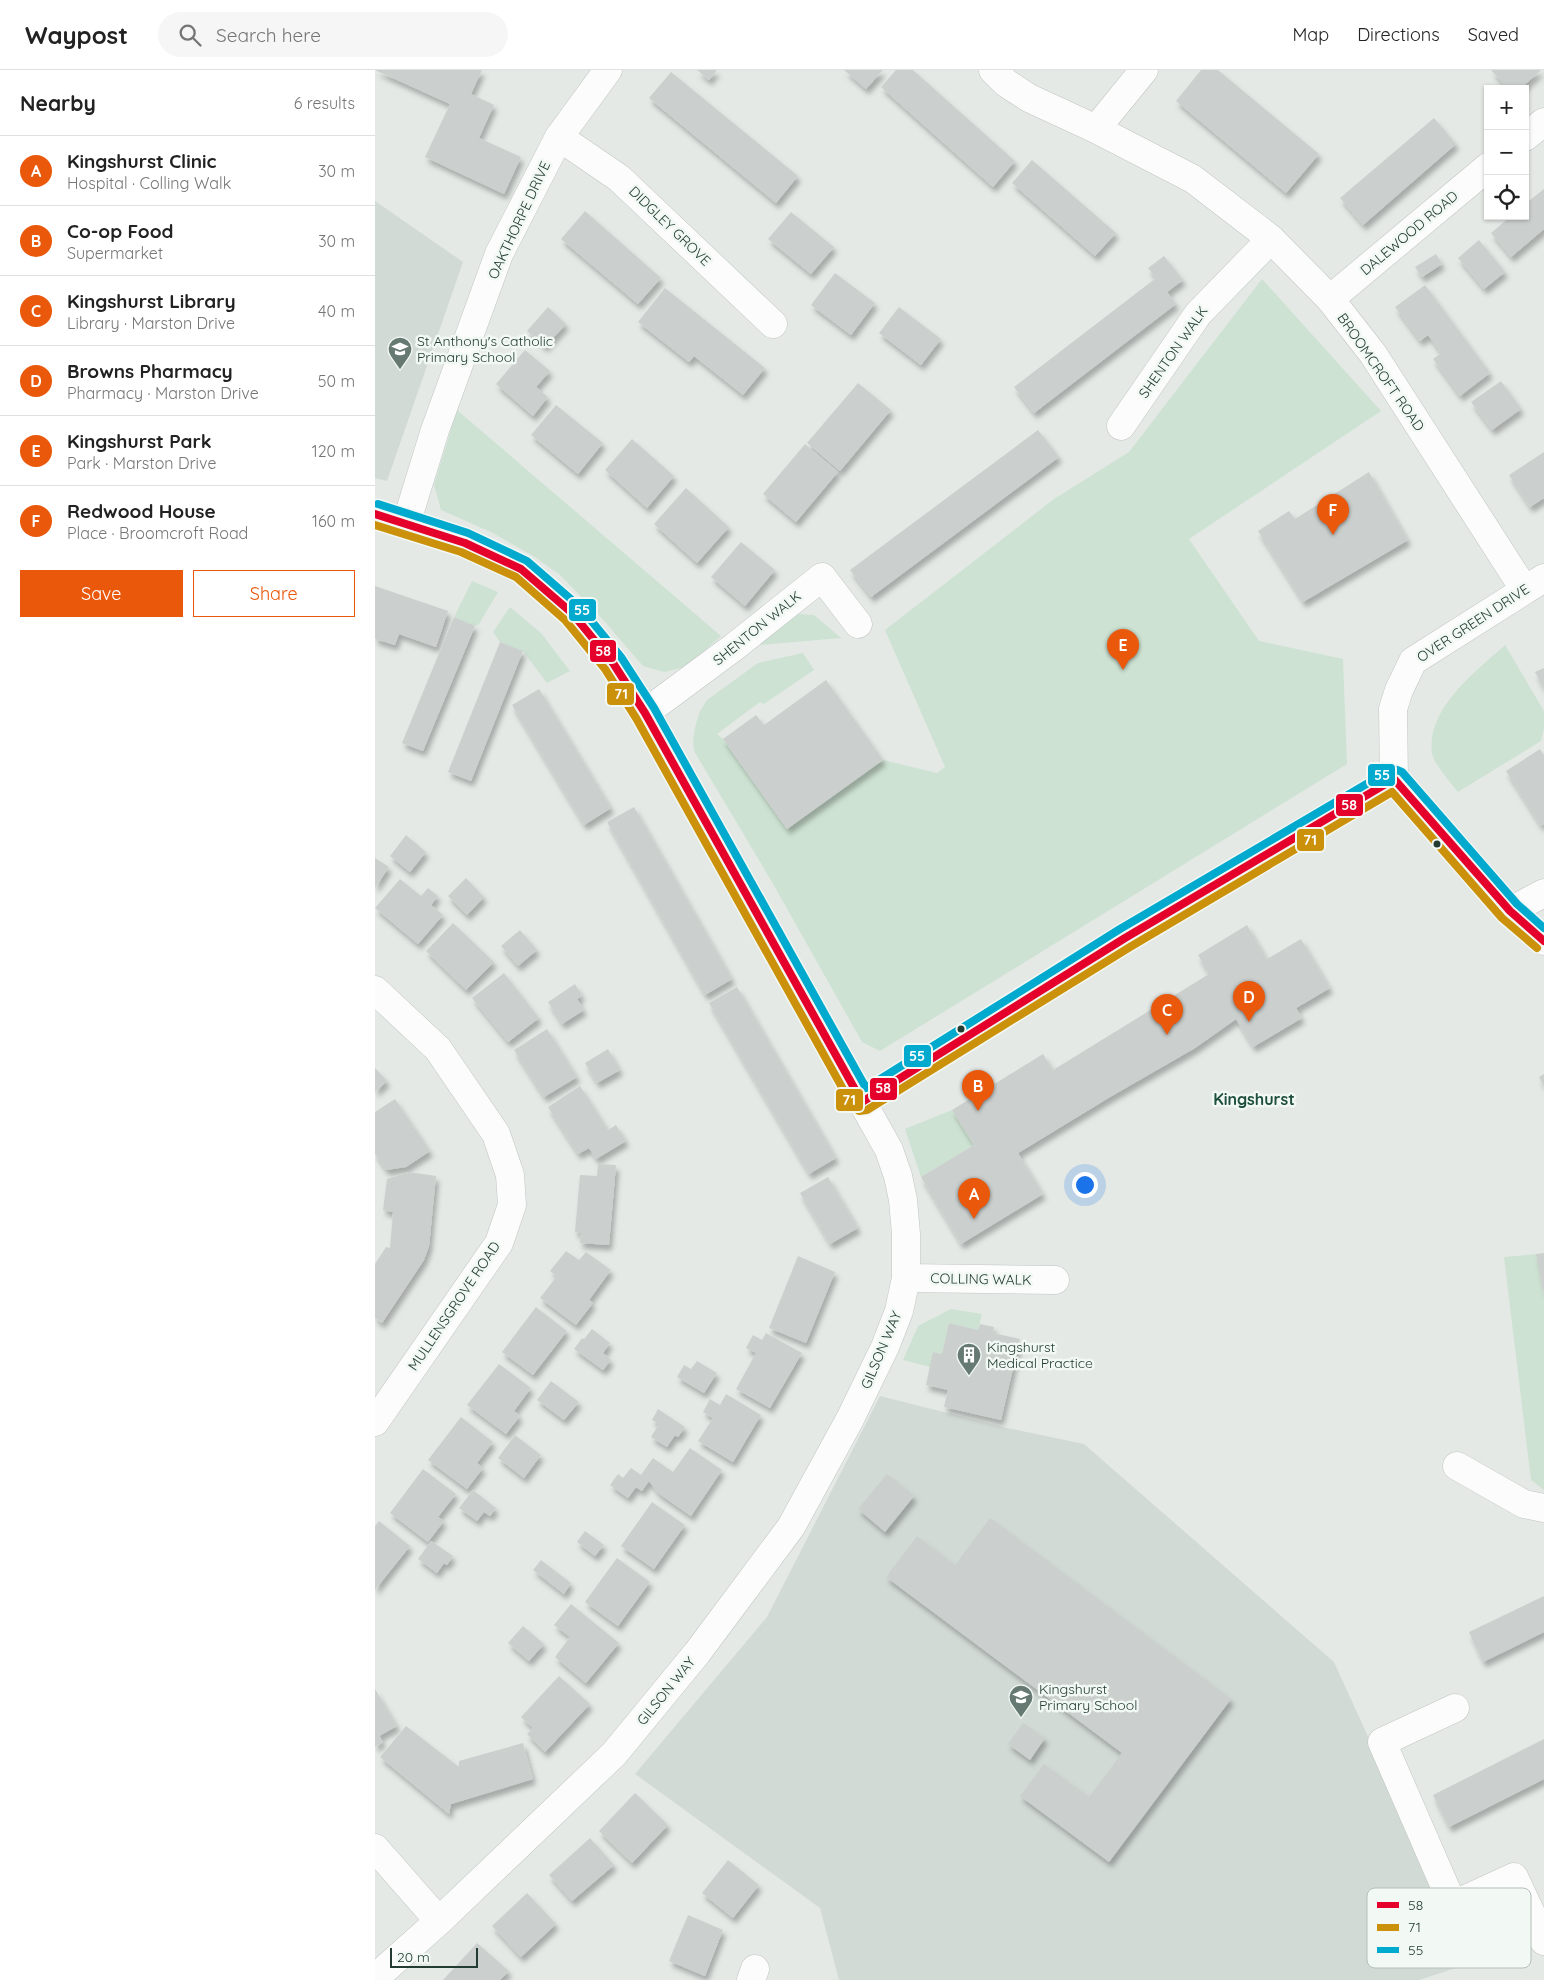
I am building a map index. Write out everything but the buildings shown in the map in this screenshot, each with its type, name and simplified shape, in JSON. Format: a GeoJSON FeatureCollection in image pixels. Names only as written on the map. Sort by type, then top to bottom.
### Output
{"type":"FeatureCollection","features":[{"type":"Feature","properties":{"kind":"street","name":"OAKTHORPE DRIVE"},"geometry":{"type":"LineString","coordinates":[[406,524],[435,430],[499,254],[559,136],[608,70]]}},
{"type":"Feature","properties":{"kind":"street","name":"BROOMCROFT ROAD"},"geometry":{"type":"LineString","coordinates":[[993,70],[1006,83],[1029,98],[1096,129],[1193,179],[1271,240],[1330,299],[1373,354],[1534,584]]}},
{"type":"Feature","properties":{"kind":"street"},"geometry":{"type":"LineString","coordinates":[[1096,129],[1144,70]]}},
{"type":"Feature","properties":{"kind":"street"},"geometry":{"type":"LineString","coordinates":[[1529,134],[1544,122]]}},
{"type":"Feature","properties":{"kind":"street","name":"DIDGLEY GROVE"},"geometry":{"type":"LineString","coordinates":[[559,136],[619,178],[773,324]]}},
{"type":"Feature","properties":{"kind":"street","name":"DALEWOOD ROAD"},"geometry":{"type":"LineString","coordinates":[[1330,299],[1484,170]]}},
{"type":"Feature","properties":{"kind":"street","name":"SHENTON WALK"},"geometry":{"type":"LineString","coordinates":[[1121,426],[1197,314],[1271,240]]}},
{"type":"Feature","properties":{"kind":"street","name":"GILSON WAY"},"geometry":{"type":"LineString","coordinates":[[375,514],[465,543],[521,569],[572,613],[613,663],[645,713],[889,1150],[898,1176],[905,1226],[906,1278],[899,1311],[885,1347],[850,1419],[791,1527],[697,1653],[614,1754],[439,1921],[375,1978]]}},
{"type":"Feature","properties":{"kind":"street","name":"SHENTON WALK"},"geometry":{"type":"LineString","coordinates":[[645,713],[734,647],[822,577],[858,624]]}},
{"type":"Feature","properties":{"kind":"street","name":"OVER GREEN DRIVE"},"geometry":{"type":"LineString","coordinates":[[1394,779],[1393,709],[1399,690],[1413,662],[1534,584]]}},
{"type":"Feature","properties":{"kind":"street"},"geometry":{"type":"LineString","coordinates":[[862,1102],[1125,938],[1394,779],[1510,911],[1544,941]]}},
{"type":"Feature","properties":{"kind":"street"},"geometry":{"type":"LineString","coordinates":[[1510,911],[1544,893]]}},
{"type":"Feature","properties":{"kind":"street","name":"MULLENSGROVE ROAD"},"geometry":{"type":"LineString","coordinates":[[375,990],[438,1049],[496,1134],[510,1175],[512,1205],[499,1243],[375,1422]]}},
{"type":"Feature","properties":{"kind":"street","name":"COLLING WALK"},"geometry":{"type":"LineString","coordinates":[[906,1278],[1055,1280]]}},
{"type":"Feature","properties":{"kind":"street"},"geometry":{"type":"LineString","coordinates":[[1457,1466],[1523,1504],[1544,1508]]}},
{"type":"Feature","properties":{"kind":"street"},"geometry":{"type":"LineString","coordinates":[[1446,1888],[1382,1742],[1455,1708]]}},
{"type":"Feature","properties":{"kind":"street"},"geometry":{"type":"LineString","coordinates":[[375,1848],[439,1921]]}},
{"type":"Feature","properties":{"kind":"street"},"geometry":{"type":"LineString","coordinates":[[1490,1888],[1514,1877],[1519,1888]]}},
{"type":"Feature","properties":{"kind":"street"},"geometry":{"type":"LineString","coordinates":[[1531,1913],[1544,1941]]}},
{"type":"Feature","properties":{"kind":"shaded area","name":"St Anthony's Catholic Primary School"},"geometry":{"type":"Polygon","coordinates":[[[375,201],[463,262],[387,481],[375,478],[375,201]]]}},
{"type":"Feature","properties":{"kind":"shaded area","name":"Kingshurst Primary School"},"geometry":{"type":"Polygon","coordinates":[[[880,1396],[1007,1428],[1084,1444],[1334,1662],[1437,1888],[1367,1888],[1367,1968],[1456,1968],[1419,1980],[839,1980],[820,1908],[635,1774],[767,1617],[880,1396]]]}},
{"type":"Feature","properties":{"kind":"green space"},"geometry":{"type":"Polygon","coordinates":[[[1262,279],[1381,411],[1189,539],[1259,641],[1343,659],[1347,764],[880,1051],[862,1042],[772,882],[694,751],[693,740],[700,711],[707,700],[758,663],[803,653],[814,670],[764,704],[760,702],[717,734],[723,739],[787,829],[883,760],[937,773],[945,767],[885,630],[1054,499],[1129,452],[1262,279]]]}},
{"type":"Feature","properties":{"kind":"green space"},"geometry":{"type":"Polygon","coordinates":[[[457,410],[721,636],[686,667],[664,672],[643,666],[598,614],[560,575],[535,557],[491,532],[441,510],[434,485],[457,410]]]}},
{"type":"Feature","properties":{"kind":"green space"},"geometry":{"type":"Polygon","coordinates":[[[472,581],[498,592],[479,624],[475,626],[454,617],[472,581]]]}},
{"type":"Feature","properties":{"kind":"green space"},"geometry":{"type":"Polygon","coordinates":[[[510,607],[541,633],[570,671],[547,683],[523,651],[500,642],[493,632],[510,607]]]}},
{"type":"Feature","properties":{"kind":"green space"},"geometry":{"type":"Polygon","coordinates":[[[800,614],[814,615],[841,638],[758,645],[791,617],[800,614]]]}},
{"type":"Feature","properties":{"kind":"green space"},"geometry":{"type":"Polygon","coordinates":[[[1505,645],[1544,711],[1544,728],[1541,741],[1458,792],[1439,768],[1433,757],[1432,737],[1437,721],[1455,693],[1467,679],[1505,645]]]}},
{"type":"Feature","properties":{"kind":"green space"},"geometry":{"type":"Polygon","coordinates":[[[952,1110],[974,1145],[921,1177],[905,1129],[952,1110]]]}},
{"type":"Feature","properties":{"kind":"green space"},"geometry":{"type":"Polygon","coordinates":[[[1536,1254],[1544,1296],[1544,1490],[1531,1480],[1504,1257],[1536,1254]]]}},
{"type":"Feature","properties":{"kind":"green space"},"geometry":{"type":"Polygon","coordinates":[[[951,1309],[982,1314],[978,1330],[949,1323],[942,1354],[933,1352],[930,1367],[903,1360],[918,1326],[951,1309]]]}},
{"type":"Feature","properties":{"kind":"transit line","name":"55"},"geometry":{"type":"LineString","coordinates":[[378,504],[468,533],[527,561],[580,607],[621,657],[654,708],[866,1088],[1120,929],[1392,769],[1402,772],[1517,904],[1544,928]]}},
{"type":"Feature","properties":{"kind":"transit line","name":"58"},"geometry":{"type":"LineString","coordinates":[[375,514],[465,543],[521,569],[572,613],[613,663],[645,713],[862,1102],[1125,938],[1394,779],[1510,911],[1544,941]]}},
{"type":"Feature","properties":{"kind":"transit line","name":"71"},"geometry":{"type":"LineString","coordinates":[[375,525],[461,552],[516,577],[565,620],[605,669],[636,718],[853,1107],[859,1111],[867,1110],[1130,947],[1392,792],[1502,918],[1537,948]]}},
{"type":"Feature","properties":{"kind":"place","name":"St Anthony's Catholic Primary School"},"geometry":{"type":"Point","coordinates":[400,370]}},
{"type":"Feature","properties":{"kind":"place","name":"Redwood House"},"geometry":{"type":"Point","coordinates":[1333,535]}},
{"type":"Feature","properties":{"kind":"place","name":"Kingshurst Park"},"geometry":{"type":"Point","coordinates":[1123,670]}},
{"type":"Feature","properties":{"kind":"place","name":"Browns Pharmacy"},"geometry":{"type":"Point","coordinates":[1249,1022]}},
{"type":"Feature","properties":{"kind":"place","name":"Kingshurst Library"},"geometry":{"type":"Point","coordinates":[1167,1035]}},
{"type":"Feature","properties":{"kind":"place","name":"Co-op Food"},"geometry":{"type":"Point","coordinates":[978,1111]}},
{"type":"Feature","properties":{"kind":"place","name":"Kingshurst Clinic"},"geometry":{"type":"Point","coordinates":[974,1219]}},
{"type":"Feature","properties":{"kind":"place","name":"Kingshurst Medical Practice"},"geometry":{"type":"Point","coordinates":[969,1376]}},
{"type":"Feature","properties":{"kind":"place","name":"Kingshurst Primary School"},"geometry":{"type":"Point","coordinates":[1021,1718]}},
{"type":"Feature","properties":{"kind":"district","name":"Kingshurst"},"geometry":{"type":"Point","coordinates":[1254,1099]}}]}
